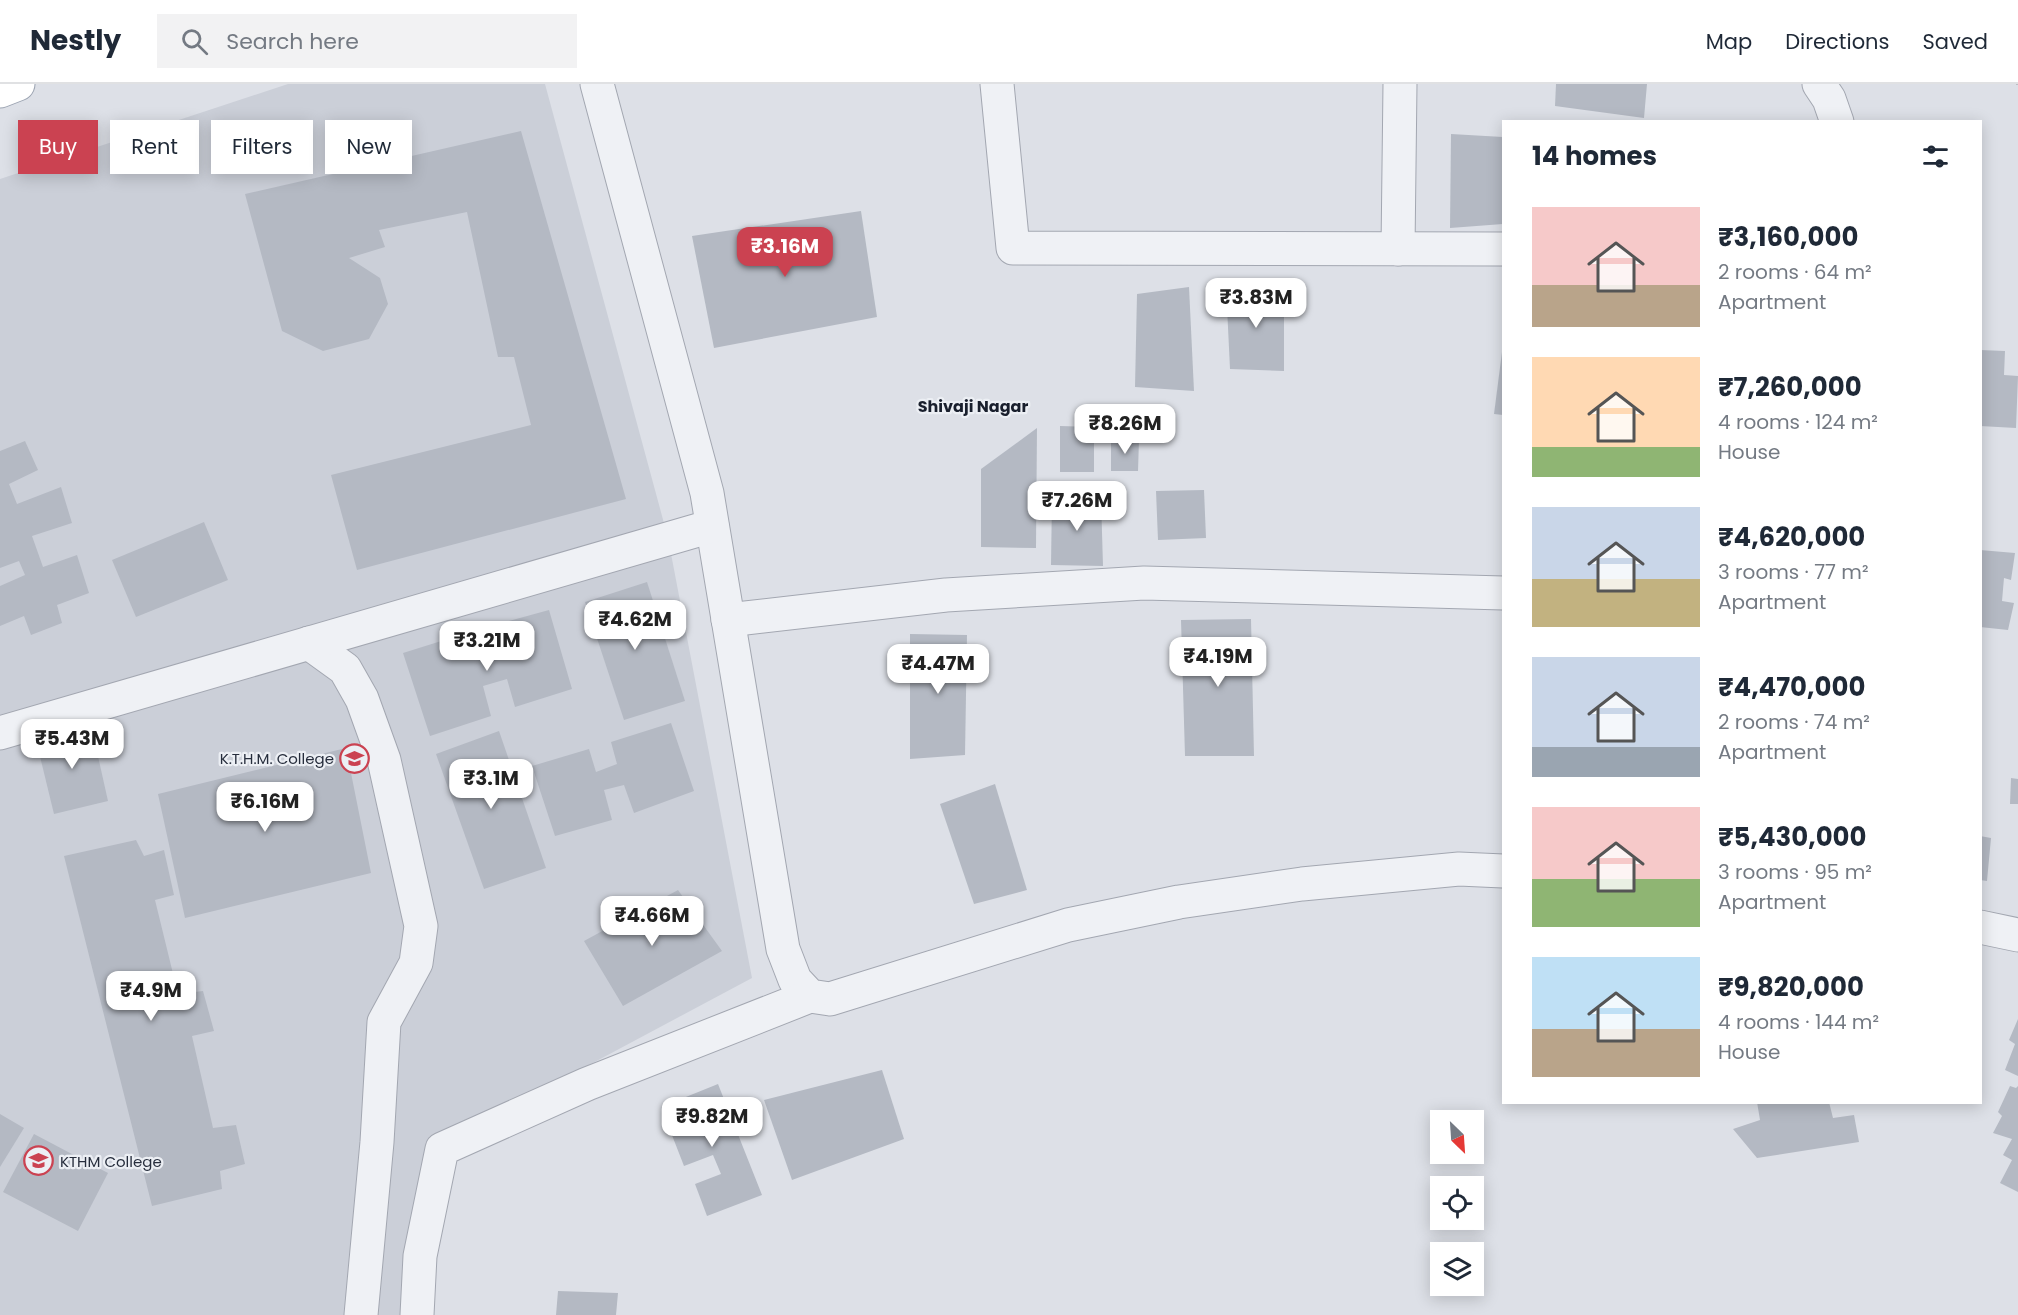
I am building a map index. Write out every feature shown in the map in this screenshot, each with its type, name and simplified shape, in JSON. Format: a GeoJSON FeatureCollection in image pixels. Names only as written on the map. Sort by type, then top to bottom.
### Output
{"type":"FeatureCollection","features":[{"type":"Feature","properties":{"kind":"main road"},"geometry":{"type":"LineString","coordinates":[[0,91],[18,84]]}},
{"type":"Feature","properties":{"kind":"street"},"geometry":{"type":"LineString","coordinates":[[597,84],[707,493],[783,949],[795,980],[810,996]]}},
{"type":"Feature","properties":{"kind":"street"},"geometry":{"type":"LineString","coordinates":[[997,84],[1013,248],[1502,249]]}},
{"type":"Feature","properties":{"kind":"street"},"geometry":{"type":"LineString","coordinates":[[1398,249],[1400,84]]}},
{"type":"Feature","properties":{"kind":"street"},"geometry":{"type":"LineString","coordinates":[[1819,84],[1829,99],[1836,120]]}},
{"type":"Feature","properties":{"kind":"street"},"geometry":{"type":"LineString","coordinates":[[0,733],[712,526]]}},
{"type":"Feature","properties":{"kind":"street"},"geometry":{"type":"LineString","coordinates":[[728,620],[946,594],[1144,583],[1502,593]]}},
{"type":"Feature","properties":{"kind":"street"},"geometry":{"type":"LineString","coordinates":[[309,643],[345,669],[362,699],[384,760],[421,926],[416,963],[384,1022],[377,1142],[361,1315]]}},
{"type":"Feature","properties":{"kind":"street"},"geometry":{"type":"LineString","coordinates":[[417,1315],[420,1256],[442,1149],[587,1084],[810,996],[830,999],[1068,925],[1179,902],[1302,884],[1448,870],[1502,871]]}},
{"type":"Feature","properties":{"kind":"street"},"geometry":{"type":"LineString","coordinates":[[1982,927],[2018,935]]}},
{"type":"Feature","properties":{"kind":"shaded area","name":"K.T.H.M. College"},"geometry":{"type":"Polygon","coordinates":[[[288,84],[545,84],[668,538],[752,978],[426,1152],[415,1315],[0,1315],[0,179],[18,173],[98,174],[98,147],[110,143],[110,174],[199,174],[199,120],[179,120],[288,84]]]}},
{"type":"Feature","properties":{"kind":"building"},"geometry":{"type":"Polygon","coordinates":[[[1556,84],[1647,84],[1644,118],[1555,106],[1556,84]]]}},
{"type":"Feature","properties":{"kind":"building"},"geometry":{"type":"Polygon","coordinates":[[[521,131],[626,499],[357,570],[331,475],[531,425],[514,357],[498,357],[467,212],[379,230],[385,247],[349,258],[380,278],[388,304],[369,339],[323,351],[282,331],[245,194],[333,174],[412,174],[412,156],[521,131]]]}},
{"type":"Feature","properties":{"kind":"building"},"geometry":{"type":"Polygon","coordinates":[[[1451,134],[1502,137],[1502,224],[1450,228],[1451,134]]]}},
{"type":"Feature","properties":{"kind":"building"},"geometry":{"type":"Polygon","coordinates":[[[861,211],[877,317],[714,348],[692,236],[861,211]]]}},
{"type":"Feature","properties":{"kind":"building"},"geometry":{"type":"Polygon","coordinates":[[[1226,286],[1284,292],[1284,371],[1230,369],[1226,286]]]}},
{"type":"Feature","properties":{"kind":"building"},"geometry":{"type":"Polygon","coordinates":[[[1189,287],[1194,391],[1135,387],[1137,294],[1189,287]]]}},
{"type":"Feature","properties":{"kind":"building"},"geometry":{"type":"Polygon","coordinates":[[[1982,350],[2005,351],[2004,375],[2018,376],[2016,428],[1982,426],[1982,350]]]}},
{"type":"Feature","properties":{"kind":"building"},"geometry":{"type":"Polygon","coordinates":[[[1502,352],[1502,415],[1494,414],[1502,352]]]}},
{"type":"Feature","properties":{"kind":"building"},"geometry":{"type":"Polygon","coordinates":[[[1060,426],[1094,427],[1094,472],[1060,472],[1060,426]]]}},
{"type":"Feature","properties":{"kind":"building"},"geometry":{"type":"Polygon","coordinates":[[[1037,428],[1036,548],[981,547],[981,469],[1037,428]]]}},
{"type":"Feature","properties":{"kind":"building"},"geometry":{"type":"Polygon","coordinates":[[[1111,439],[1139,440],[1138,471],[1111,471],[1111,439]]]}},
{"type":"Feature","properties":{"kind":"building"},"geometry":{"type":"Polygon","coordinates":[[[25,441],[38,470],[9,484],[17,504],[61,487],[72,523],[32,536],[43,567],[77,555],[89,593],[57,605],[62,623],[31,635],[24,616],[0,626],[0,586],[25,575],[19,561],[0,568],[0,451],[25,441]]]}},
{"type":"Feature","properties":{"kind":"building"},"geometry":{"type":"Polygon","coordinates":[[[1204,490],[1206,538],[1158,540],[1156,491],[1204,490]]]}},
{"type":"Feature","properties":{"kind":"building"},"geometry":{"type":"Polygon","coordinates":[[[1101,498],[1103,566],[1051,565],[1052,499],[1101,498]]]}},
{"type":"Feature","properties":{"kind":"building"},"geometry":{"type":"Polygon","coordinates":[[[204,522],[228,580],[136,617],[112,560],[204,522]]]}},
{"type":"Feature","properties":{"kind":"building"},"geometry":{"type":"Polygon","coordinates":[[[1982,550],[2015,553],[2011,580],[2004,578],[2002,601],[2014,603],[2008,630],[1982,627],[1982,550]]]}},
{"type":"Feature","properties":{"kind":"building"},"geometry":{"type":"Polygon","coordinates":[[[647,582],[685,701],[624,720],[585,602],[647,582]]]}},
{"type":"Feature","properties":{"kind":"building"},"geometry":{"type":"Polygon","coordinates":[[[549,610],[572,689],[515,707],[507,679],[483,686],[491,716],[430,736],[403,653],[470,632],[477,657],[498,651],[491,626],[549,610]]]}},
{"type":"Feature","properties":{"kind":"building"},"geometry":{"type":"Polygon","coordinates":[[[1251,619],[1254,756],[1185,756],[1181,620],[1251,619]]]}},
{"type":"Feature","properties":{"kind":"building"},"geometry":{"type":"Polygon","coordinates":[[[910,634],[967,635],[965,755],[910,759],[910,634]]]}},
{"type":"Feature","properties":{"kind":"building"},"geometry":{"type":"Polygon","coordinates":[[[671,723],[694,791],[634,813],[624,785],[604,790],[612,820],[555,836],[532,766],[589,749],[596,772],[617,764],[611,742],[671,723]]]}},
{"type":"Feature","properties":{"kind":"building"},"geometry":{"type":"Polygon","coordinates":[[[91,725],[108,801],[54,814],[36,740],[91,725]]]}},
{"type":"Feature","properties":{"kind":"building"},"geometry":{"type":"Polygon","coordinates":[[[499,731],[546,868],[484,889],[436,754],[499,731]]]}},
{"type":"Feature","properties":{"kind":"building"},"geometry":{"type":"Polygon","coordinates":[[[346,748],[371,873],[185,918],[158,794],[346,748]]]}},
{"type":"Feature","properties":{"kind":"building"},"geometry":{"type":"Polygon","coordinates":[[[2011,778],[2018,779],[2018,804],[2010,804],[2011,778]]]}},
{"type":"Feature","properties":{"kind":"building"},"geometry":{"type":"Polygon","coordinates":[[[995,784],[1027,890],[974,904],[940,804],[995,784]]]}},
{"type":"Feature","properties":{"kind":"building"},"geometry":{"type":"Polygon","coordinates":[[[1982,836],[1991,838],[1987,881],[1982,880],[1982,836]]]}},
{"type":"Feature","properties":{"kind":"building"},"geometry":{"type":"Polygon","coordinates":[[[136,840],[144,856],[164,850],[174,895],[155,900],[178,994],[203,991],[214,1031],[192,1036],[213,1128],[236,1125],[245,1164],[220,1171],[222,1189],[152,1206],[64,856],[136,840]]]}},
{"type":"Feature","properties":{"kind":"building"},"geometry":{"type":"Polygon","coordinates":[[[678,890],[722,951],[623,1006],[584,941],[678,890]]]}},
{"type":"Feature","properties":{"kind":"building"},"geometry":{"type":"Polygon","coordinates":[[[2018,1019],[2018,1076],[2005,1070],[2015,1044],[2009,1040],[2018,1019]]]}},
{"type":"Feature","properties":{"kind":"building"},"geometry":{"type":"Polygon","coordinates":[[[882,1070],[904,1139],[792,1180],[764,1100],[882,1070]]]}},
{"type":"Feature","properties":{"kind":"building"},"geometry":{"type":"Polygon","coordinates":[[[718,1084],[762,1195],[707,1216],[695,1184],[721,1174],[713,1155],[684,1166],[661,1107],[718,1084]]]}},
{"type":"Feature","properties":{"kind":"building"},"geometry":{"type":"Polygon","coordinates":[[[2010,1086],[2016,1088],[2018,1086],[2018,1192],[2000,1183],[2012,1160],[2003,1155],[2012,1139],[1993,1133],[2002,1116],[1998,1112],[2010,1086]]]}},
{"type":"Feature","properties":{"kind":"building"},"geometry":{"type":"Polygon","coordinates":[[[1757,1104],[1830,1104],[1833,1118],[1854,1115],[1859,1142],[1757,1158],[1733,1129],[1760,1120],[1757,1104]]]}},
{"type":"Feature","properties":{"kind":"building"},"geometry":{"type":"Polygon","coordinates":[[[0,1114],[24,1128],[0,1167],[0,1114]]]}},
{"type":"Feature","properties":{"kind":"building"},"geometry":{"type":"Polygon","coordinates":[[[34,1134],[108,1173],[78,1231],[3,1192],[34,1134]]]}},
{"type":"Feature","properties":{"kind":"building"},"geometry":{"type":"Polygon","coordinates":[[[558,1291],[618,1293],[616,1315],[556,1315],[558,1291]]]}},
{"type":"Feature","properties":{"kind":"place","name":"K.T.H.M. College"},"geometry":{"type":"Point","coordinates":[355,758]}},
{"type":"Feature","properties":{"kind":"place","name":"KTHM College"},"geometry":{"type":"Point","coordinates":[39,1161]}},
{"type":"Feature","properties":{"kind":"district","name":"Shivaji Nagar"},"geometry":{"type":"Point","coordinates":[973,406]}}]}
